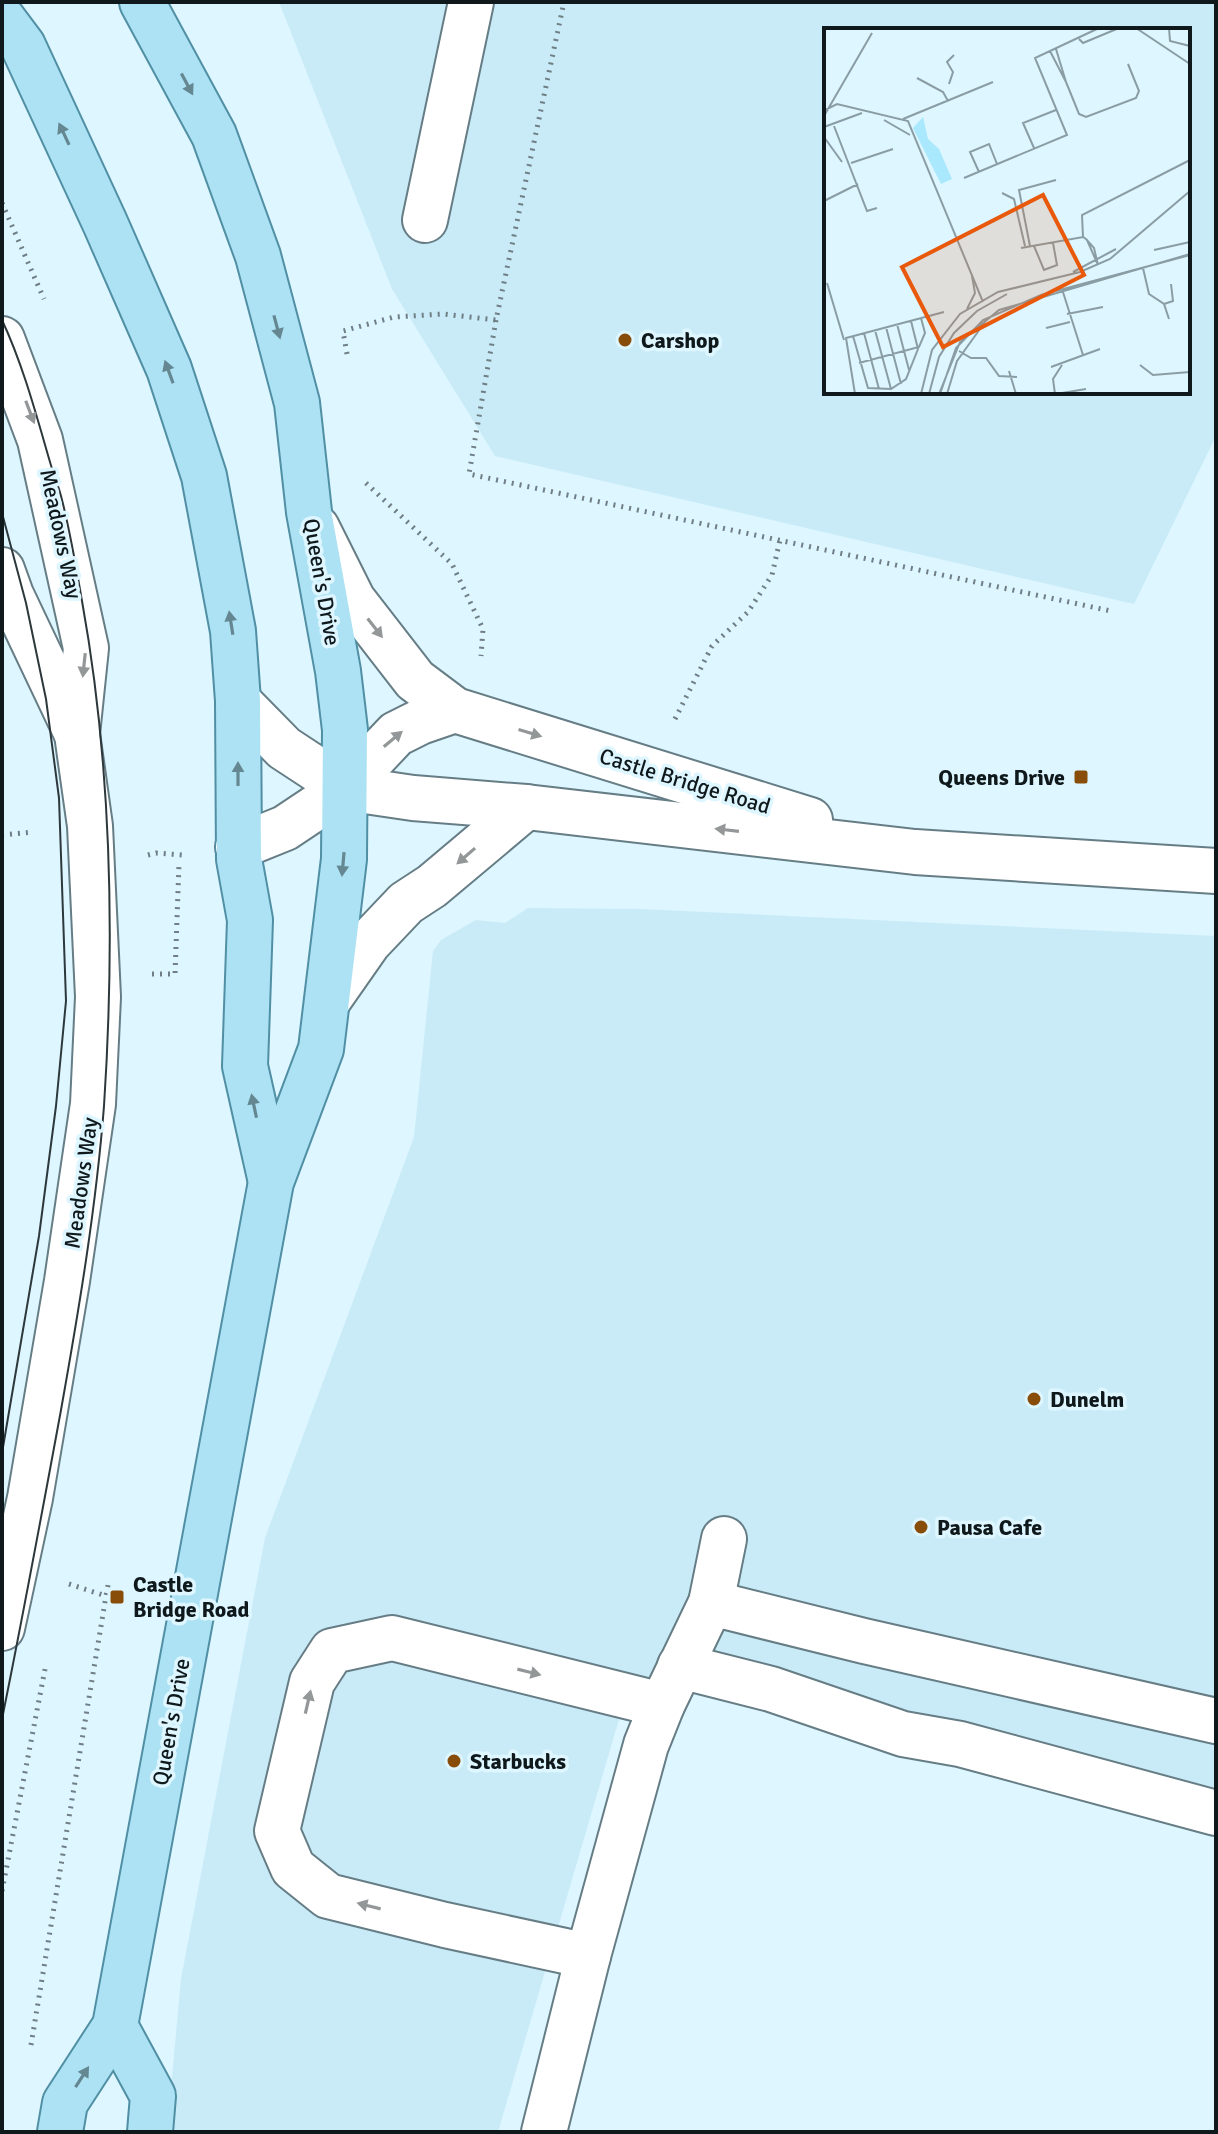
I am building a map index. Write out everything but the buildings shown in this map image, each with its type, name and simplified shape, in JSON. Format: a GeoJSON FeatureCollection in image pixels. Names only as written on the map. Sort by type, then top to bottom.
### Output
{"type":"FeatureCollection","features":[{"type":"Feature","properties":{"kind":"main road","name":"Queen's Drive"},"geometry":{"type":"LineString","coordinates":[[60,2132],[65,2103],[115,2026],[271,1182],[321,1049],[344,859],[345,730],[338,671],[309,512],[297,403],[258,256],[214,135],[142,2]]}},
{"type":"Feature","properties":{"kind":"main road","name":"Queen's Drive"},"geometry":{"type":"LineString","coordinates":[[2,18],[23,46],[105,223],[169,369],[204,476],[233,631],[238,701],[238,847],[250,920],[245,1066],[271,1182]]}},
{"type":"Feature","properties":{"kind":"main road"},"geometry":{"type":"LineString","coordinates":[[115,2026],[153,2096],[150,2132]]}},
{"type":"Feature","properties":{"kind":"street"},"geometry":{"type":"LineString","coordinates":[[425,220],[471,2]]}},
{"type":"Feature","properties":{"kind":"street","name":"Meadows Way"},"geometry":{"type":"LineString","coordinates":[[2,339],[40,440],[86,648],[77,734],[90,826],[97,982],[93,1104],[67,1281],[30,1498],[2,1628]]}},
{"type":"Feature","properties":{"kind":"street","name":"Castle Bridge Road"},"geometry":{"type":"LineString","coordinates":[[309,512],[353,600],[415,680],[464,713],[915,852]]}},
{"type":"Feature","properties":{"kind":"street","name":"Meadows Way"},"geometry":{"type":"LineString","coordinates":[[2,570],[77,734]]}},
{"type":"Feature","properties":{"kind":"street","name":"Castle Bridge Road"},"geometry":{"type":"LineString","coordinates":[[238,701],[284,748],[345,788],[915,852],[1216,871]]}},
{"type":"Feature","properties":{"kind":"street"},"geometry":{"type":"LineString","coordinates":[[238,847],[285,828],[345,788],[396,734],[420,722],[464,713]]}},
{"type":"Feature","properties":{"kind":"street"},"geometry":{"type":"LineString","coordinates":[[327,1002],[369,942],[406,903],[432,886],[526,807]]}},
{"type":"Feature","properties":{"kind":"street"},"geometry":{"type":"LineString","coordinates":[[544,2132],[646,1745],[711,1603],[724,1539]]}},
{"type":"Feature","properties":{"kind":"street"},"geometry":{"type":"LineString","coordinates":[[711,1603],[1216,1721]]}},
{"type":"Feature","properties":{"kind":"street"},"geometry":{"type":"LineString","coordinates":[[588,1956],[328,1896],[293,1868],[277,1831],[312,1682],[332,1651],[392,1638],[671,1686],[771,1689],[903,1734],[960,1744],[1216,1813]]}},
{"type":"Feature","properties":{"kind":"path"},"geometry":{"type":"LineString","coordinates":[[564,2],[496,320],[469,474],[1111,611]]}},
{"type":"Feature","properties":{"kind":"path"},"geometry":{"type":"LineString","coordinates":[[348,362],[343,331],[394,317],[443,314],[496,320]]}},
{"type":"Feature","properties":{"kind":"path"},"geometry":{"type":"LineString","coordinates":[[364,470],[366,485],[452,564],[483,629],[480,673],[464,713]]}},
{"type":"Feature","properties":{"kind":"path"},"geometry":{"type":"LineString","coordinates":[[650,770],[712,646],[748,612],[772,575],[780,540]]}},
{"type":"Feature","properties":{"kind":"path"},"geometry":{"type":"LineString","coordinates":[[142,974],[175,974],[177,855],[156,853]]}},
{"type":"Feature","properties":{"kind":"path"},"geometry":{"type":"LineString","coordinates":[[30,2051],[106,1596]]}},
{"type":"Feature","properties":{"kind":"shaded area","name":"Carshop"},"geometry":{"type":"Polygon","coordinates":[[[279,2],[1216,2],[1216,436],[1134,604],[495,456],[392,289],[279,2]]]}},
{"type":"Feature","properties":{"kind":"shaded area"},"geometry":{"type":"Polygon","coordinates":[[[528,908],[640,909],[1216,936],[1216,1837],[632,1675],[498,2132],[167,2132],[181,1979],[265,1538],[414,1137],[433,951],[441,940],[476,920],[505,923],[528,908]]]}},
{"type":"Feature","properties":{"kind":"tram line"},"geometry":{"type":"LineString","coordinates":[[2,320],[23,372],[60,492],[75,561],[100,726],[110,916],[104,1106],[92,1220],[61,1410],[2,1719]]}},
{"type":"Feature","properties":{"kind":"tram line"},"geometry":{"type":"LineString","coordinates":[[2,513],[26,603],[46,699],[59,798],[66,1001],[39,1236],[2,1453]]}},
{"type":"Feature","properties":{"kind":"place","name":"Carshop"},"geometry":{"type":"Point","coordinates":[625,340]}},
{"type":"Feature","properties":{"kind":"place","name":"Queens Drive"},"geometry":{"type":"Point","coordinates":[1081,777]}},
{"type":"Feature","properties":{"kind":"place","name":"Dunelm"},"geometry":{"type":"Point","coordinates":[1034,1399]}},
{"type":"Feature","properties":{"kind":"place","name":"Pausa Cafe"},"geometry":{"type":"Point","coordinates":[921,1527]}},
{"type":"Feature","properties":{"kind":"place","name":"Castle Bridge Road"},"geometry":{"type":"Point","coordinates":[117,1597]}},
{"type":"Feature","properties":{"kind":"place","name":"Starbucks"},"geometry":{"type":"Point","coordinates":[454,1761]}}]}
